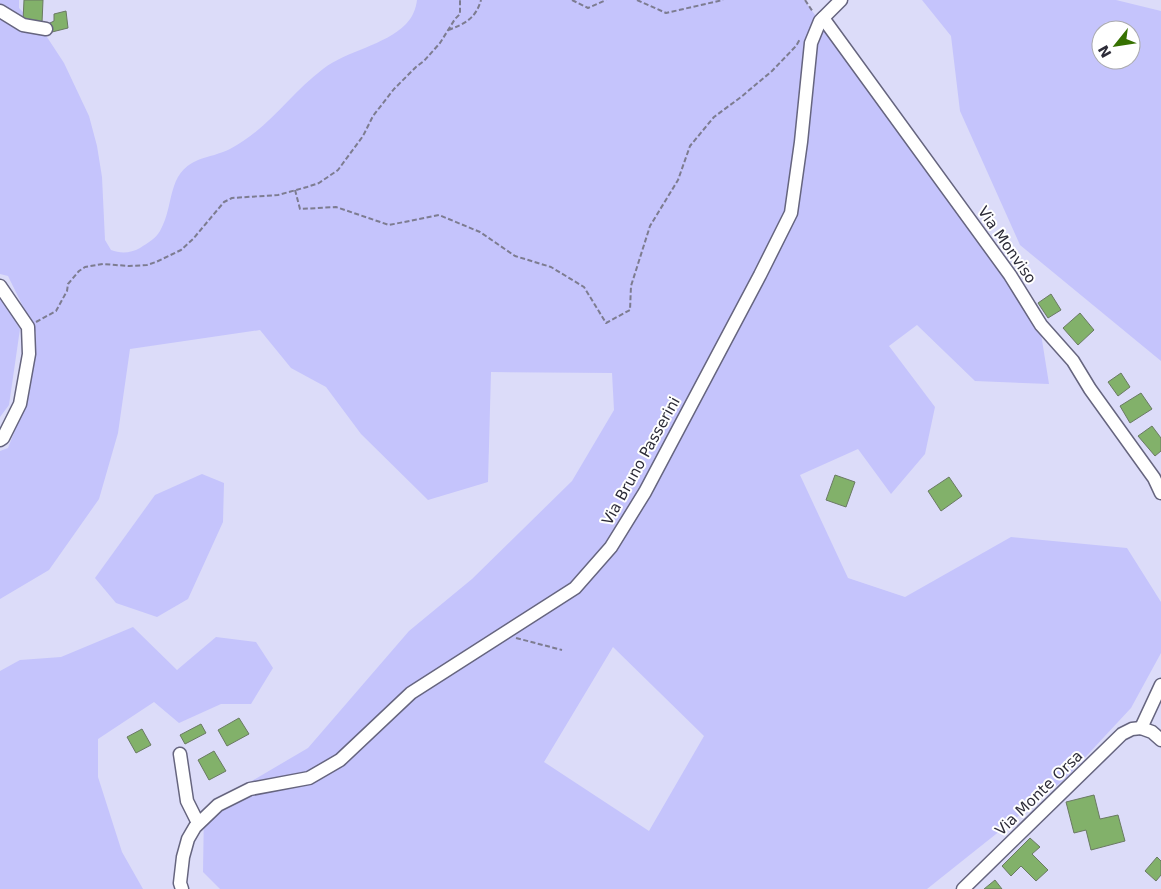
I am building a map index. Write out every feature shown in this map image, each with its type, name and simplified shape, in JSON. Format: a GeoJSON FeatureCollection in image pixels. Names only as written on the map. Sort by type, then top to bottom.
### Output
{"type":"FeatureCollection","features":[{"type":"Feature","properties":{"kind":"street","name":"Via Bruno Passerini"},"geometry":{"type":"LineString","coordinates":[[182,889],[180,883],[182,857],[188,840],[198,823],[218,805],[250,789],[309,778],[340,760],[411,693],[574,588],[611,547],[646,492],[791,213],[801,142],[811,43],[819,16],[841,0]]}},
{"type":"Feature","properties":{"kind":"street"},"geometry":{"type":"LineString","coordinates":[[0,11],[22,25],[46,29]]}},
{"type":"Feature","properties":{"kind":"street","name":"Via Monviso"},"geometry":{"type":"LineString","coordinates":[[819,16],[1010,275],[1041,325],[1073,361],[1090,389],[1154,478],[1161,493]]}},
{"type":"Feature","properties":{"kind":"street"},"geometry":{"type":"LineString","coordinates":[[0,286],[28,327],[29,354],[20,404],[3,438],[0,440]]}},
{"type":"Feature","properties":{"kind":"street"},"geometry":{"type":"LineString","coordinates":[[1161,685],[1141,728],[1152,732],[1161,740]]}},
{"type":"Feature","properties":{"kind":"street","name":"Via Monte Orsa"},"geometry":{"type":"LineString","coordinates":[[963,889],[1122,734],[1132,729],[1141,728]]}},
{"type":"Feature","properties":{"kind":"street"},"geometry":{"type":"LineString","coordinates":[[180,754],[187,800],[198,823]]}},
{"type":"Feature","properties":{"kind":"path"},"geometry":{"type":"LineString","coordinates":[[37,321],[56,311],[67,291],[68,284],[85,267],[103,264],[147,265],[156,262],[180,250],[194,239],[224,202],[232,198],[278,195],[319,183],[338,170],[364,136],[373,116],[394,89],[424,61],[440,42],[460,14],[460,0]]}},
{"type":"Feature","properties":{"kind":"path"},"geometry":{"type":"LineString","coordinates":[[448,30],[463,24],[478,12],[481,0]]}},
{"type":"Feature","properties":{"kind":"path"},"geometry":{"type":"LineString","coordinates":[[572,0],[588,8],[606,0]]}},
{"type":"Feature","properties":{"kind":"path"},"geometry":{"type":"LineString","coordinates":[[637,0],[666,14],[723,0]]}},
{"type":"Feature","properties":{"kind":"path"},"geometry":{"type":"LineString","coordinates":[[805,0],[819,16]]}},
{"type":"Feature","properties":{"kind":"path"},"geometry":{"type":"LineString","coordinates":[[295,190],[300,209],[336,207],[390,225],[439,215],[448,218],[480,232],[515,256],[551,267],[584,287],[606,323],[630,310],[631,286],[650,226],[678,180],[690,146],[714,117],[772,71],[796,46]]}},
{"type":"Feature","properties":{"kind":"path"},"geometry":{"type":"LineString","coordinates":[[502,635],[562,650]]}},
{"type":"Feature","properties":{"kind":"shaded area"},"geometry":{"type":"Polygon","coordinates":[[[0,0],[19,0],[19,8],[45,34],[64,63],[89,116],[97,146],[102,177],[105,240],[111,250],[130,252],[140,248],[158,234],[165,221],[176,181],[188,166],[198,160],[226,151],[243,141],[256,132],[323,69],[343,57],[387,38],[397,31],[410,19],[415,10],[417,0],[804,0],[1038,315],[1049,384],[975,381],[917,325],[889,346],[935,407],[925,454],[891,494],[858,449],[800,475],[848,578],[905,597],[1011,537],[1127,548],[1161,602],[1161,653],[1131,708],[1065,779],[927,889],[220,889],[203,872],[204,809],[308,748],[409,631],[472,579],[572,481],[614,410],[612,373],[491,372],[488,482],[428,500],[361,434],[326,387],[291,368],[260,330],[130,349],[118,433],[99,499],[49,570],[0,599],[0,451],[8,448],[26,402],[36,333],[8,276],[0,274],[0,0]],[[613,647],[544,762],[649,831],[704,736],[613,647]]]}},
{"type":"Feature","properties":{"kind":"shaded area"},"geometry":{"type":"Polygon","coordinates":[[[922,0],[1116,0],[1161,11],[1161,361],[1020,245],[960,111],[951,36],[922,0]]]}},
{"type":"Feature","properties":{"kind":"shaded area"},"geometry":{"type":"Polygon","coordinates":[[[0,294],[20,329],[9,405],[0,417],[0,294]]]}},
{"type":"Feature","properties":{"kind":"shaded area"},"geometry":{"type":"Polygon","coordinates":[[[202,474],[224,483],[223,522],[188,599],[157,617],[116,603],[95,578],[155,495],[202,474]]]}},
{"type":"Feature","properties":{"kind":"shaded area"},"geometry":{"type":"Polygon","coordinates":[[[133,627],[177,670],[216,637],[256,642],[273,668],[251,704],[221,704],[179,723],[154,702],[98,739],[98,777],[122,852],[143,889],[0,889],[0,671],[20,660],[61,657],[133,627]]]}},
{"type":"Feature","properties":{"kind":"building"},"geometry":{"type":"Polygon","coordinates":[[[24,0],[43,0],[42,23],[23,21],[24,0]]]}},
{"type":"Feature","properties":{"kind":"building"},"geometry":{"type":"Polygon","coordinates":[[[66,11],[68,28],[52,32],[50,23],[54,21],[54,14],[66,11]]]}},
{"type":"Feature","properties":{"kind":"building"},"geometry":{"type":"Polygon","coordinates":[[[1051,294],[1061,310],[1048,318],[1038,303],[1051,294]]]}},
{"type":"Feature","properties":{"kind":"building"},"geometry":{"type":"Polygon","coordinates":[[[1080,313],[1094,330],[1078,345],[1063,328],[1080,313]]]}},
{"type":"Feature","properties":{"kind":"building"},"geometry":{"type":"Polygon","coordinates":[[[1121,373],[1130,387],[1118,396],[1108,382],[1121,373]]]}},
{"type":"Feature","properties":{"kind":"building"},"geometry":{"type":"Polygon","coordinates":[[[1141,393],[1152,409],[1130,423],[1120,406],[1141,393]]]}},
{"type":"Feature","properties":{"kind":"building"},"geometry":{"type":"Polygon","coordinates":[[[1152,426],[1161,438],[1161,451],[1155,456],[1138,436],[1152,426]]]}},
{"type":"Feature","properties":{"kind":"building"},"geometry":{"type":"Polygon","coordinates":[[[835,475],[855,482],[846,507],[826,500],[835,475]]]}},
{"type":"Feature","properties":{"kind":"building"},"geometry":{"type":"Polygon","coordinates":[[[949,477],[962,496],[941,511],[928,491],[949,477]]]}},
{"type":"Feature","properties":{"kind":"building"},"geometry":{"type":"Polygon","coordinates":[[[239,718],[249,734],[227,746],[218,730],[239,718]]]}},
{"type":"Feature","properties":{"kind":"building"},"geometry":{"type":"Polygon","coordinates":[[[201,724],[206,733],[185,744],[180,735],[201,724]]]}},
{"type":"Feature","properties":{"kind":"building"},"geometry":{"type":"Polygon","coordinates":[[[142,729],[151,745],[136,753],[127,737],[142,729]]]}},
{"type":"Feature","properties":{"kind":"building"},"geometry":{"type":"Polygon","coordinates":[[[214,751],[226,771],[209,780],[198,760],[214,751]]]}},
{"type":"Feature","properties":{"kind":"building"},"geometry":{"type":"Polygon","coordinates":[[[1094,795],[1100,819],[1118,815],[1125,841],[1091,850],[1086,830],[1074,833],[1066,802],[1094,795]]]}},
{"type":"Feature","properties":{"kind":"building"},"geometry":{"type":"Polygon","coordinates":[[[1030,838],[1040,847],[1032,854],[1048,870],[1036,881],[1021,866],[1011,876],[1002,866],[1030,838]]]}},
{"type":"Feature","properties":{"kind":"building"},"geometry":{"type":"Polygon","coordinates":[[[1157,857],[1161,861],[1161,875],[1156,881],[1145,871],[1157,857]]]}},
{"type":"Feature","properties":{"kind":"building"},"geometry":{"type":"Polygon","coordinates":[[[995,880],[1002,889],[984,889],[995,880]]]}}]}
